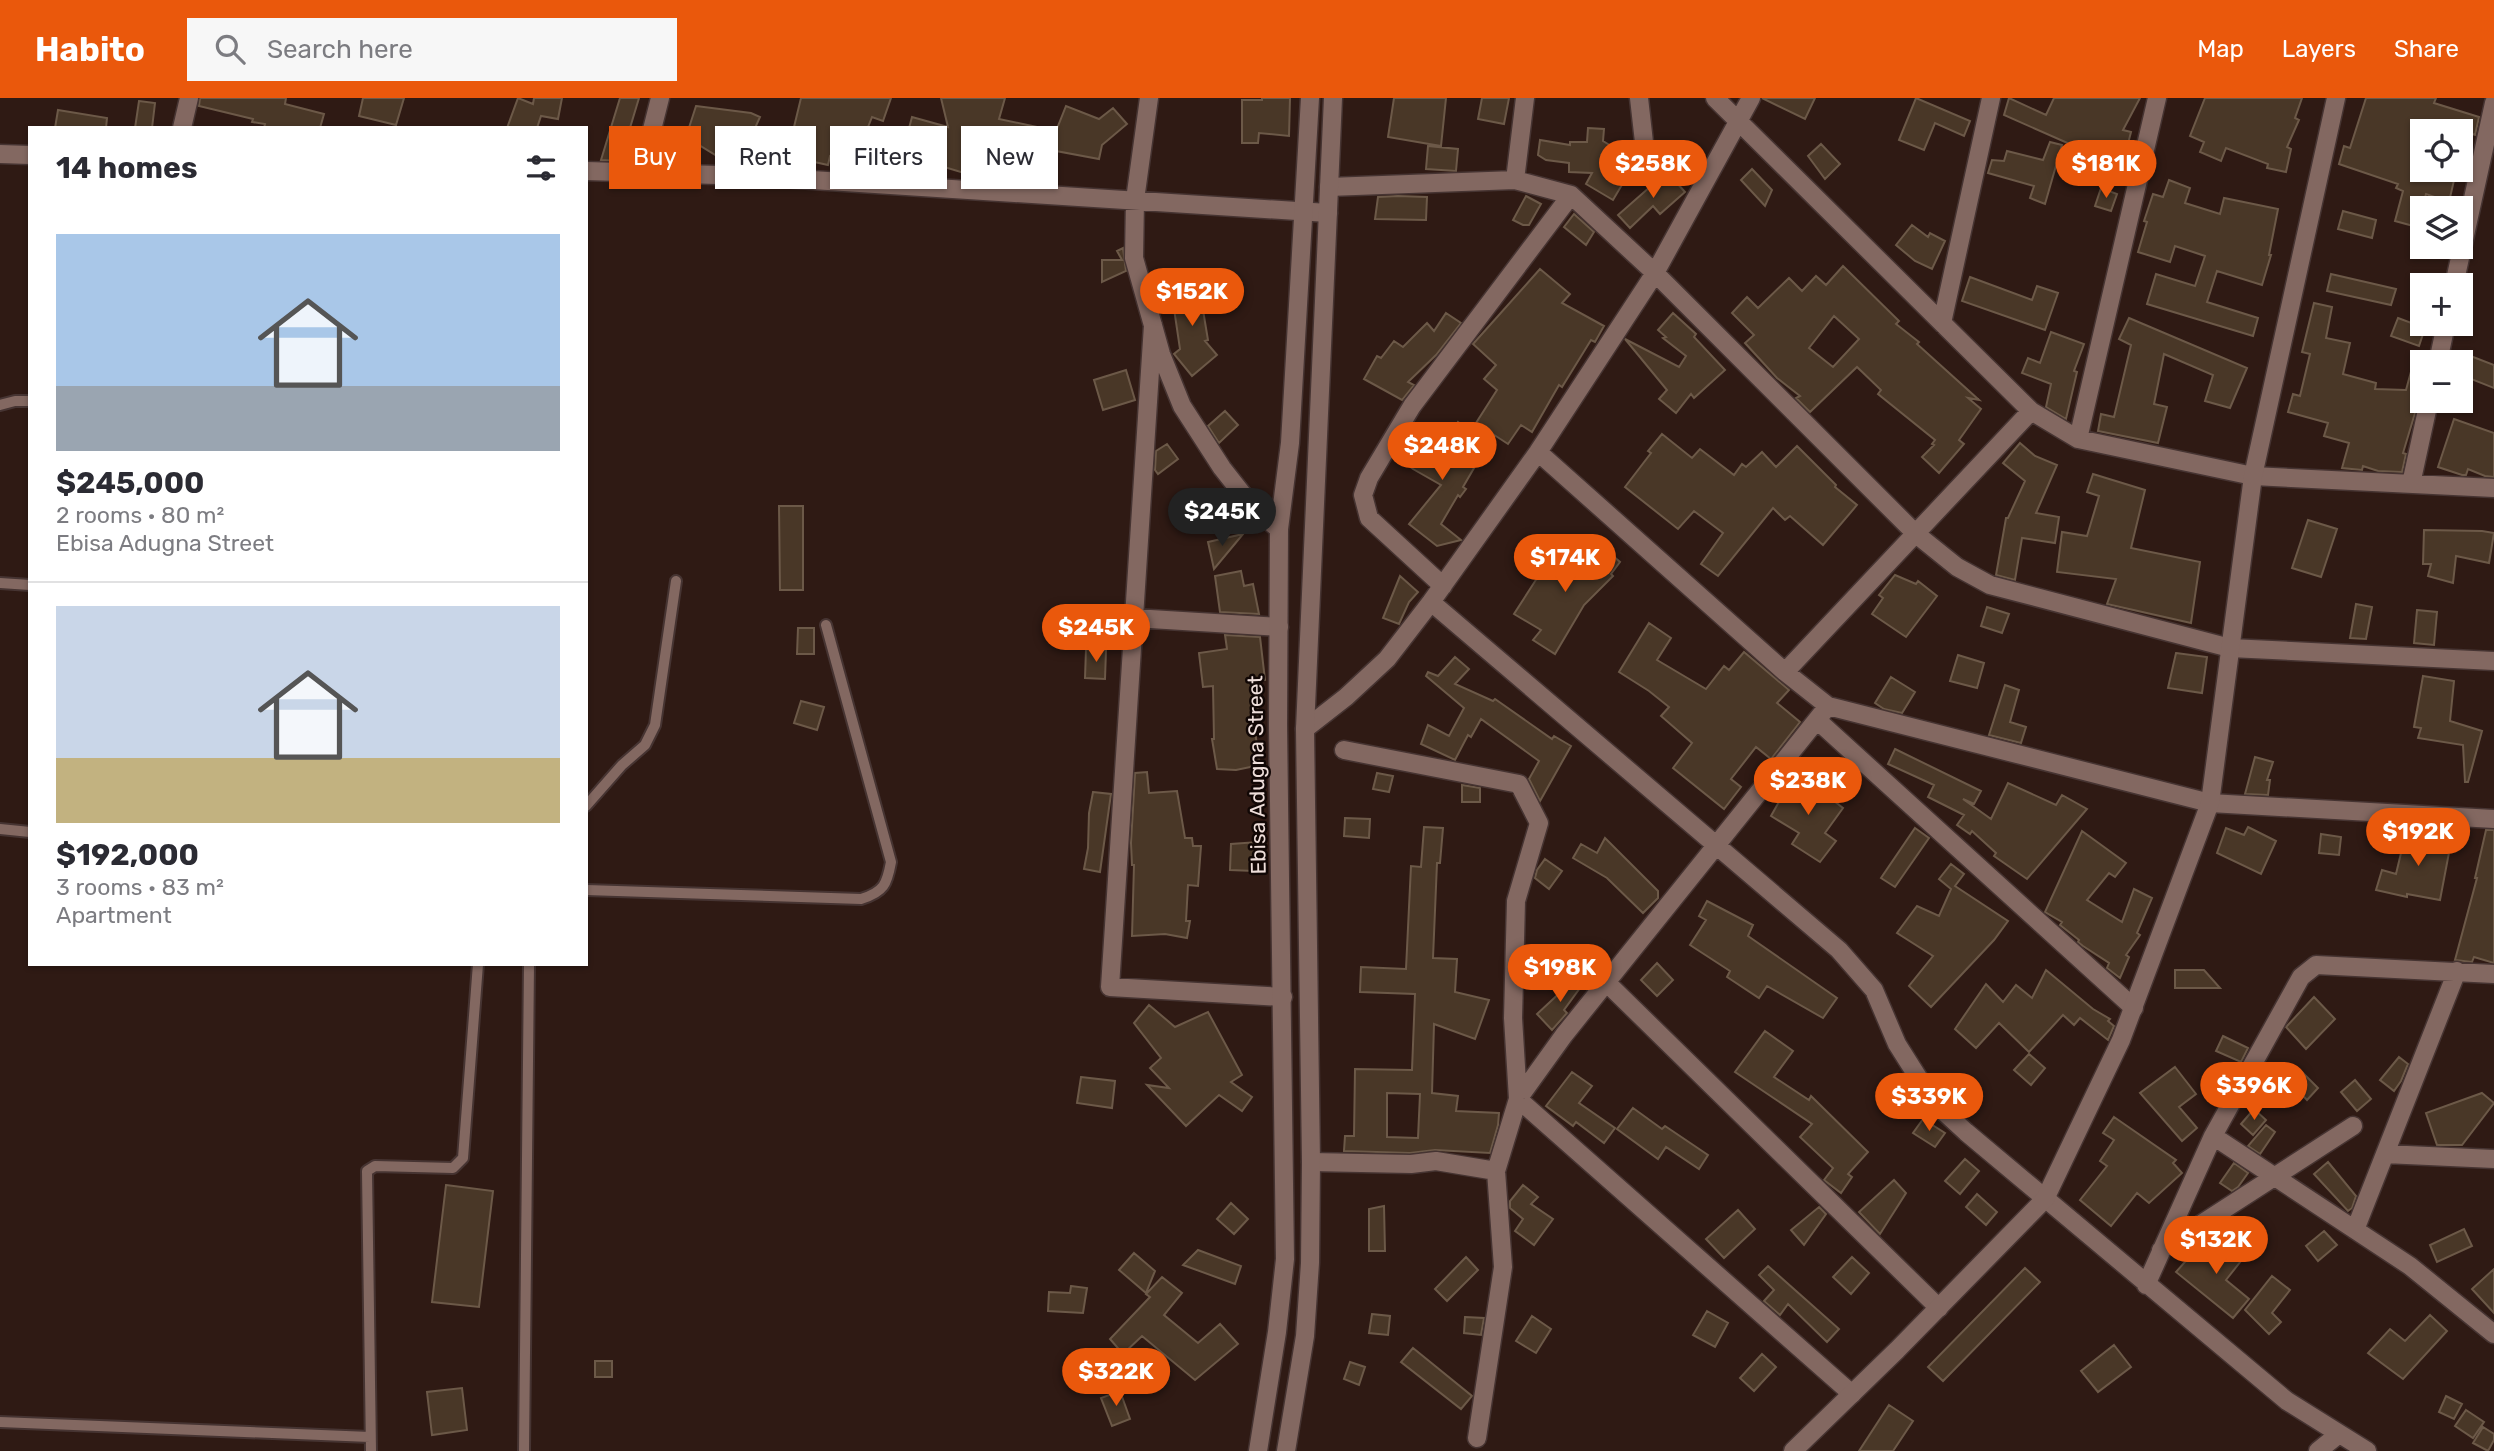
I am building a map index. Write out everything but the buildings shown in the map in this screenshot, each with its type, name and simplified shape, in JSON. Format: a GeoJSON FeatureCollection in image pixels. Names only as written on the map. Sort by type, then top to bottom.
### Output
{"type":"FeatureCollection","features":[{"type":"Feature","properties":{"kind":"street"},"geometry":{"type":"LineString","coordinates":[[182,126],[189,98]]}},
{"type":"Feature","properties":{"kind":"street"},"geometry":{"type":"LineString","coordinates":[[653,126],[660,98]]}},
{"type":"Feature","properties":{"kind":"street"},"geometry":{"type":"LineString","coordinates":[[1149,98],[1135,200],[1135,258],[1153,325],[1182,406],[1222,468],[1255,510],[1279,529]]}},
{"type":"Feature","properties":{"kind":"street","name":"Ebisa Adugna Street"},"geometry":{"type":"LineString","coordinates":[[1258,1451],[1277,1332],[1285,1259],[1279,529],[1290,443],[1310,98]]}},
{"type":"Feature","properties":{"kind":"street"},"geometry":{"type":"LineString","coordinates":[[1286,1451],[1305,1336],[1310,1263],[1305,729],[1333,98]]}},
{"type":"Feature","properties":{"kind":"street"},"geometry":{"type":"LineString","coordinates":[[1515,180],[1525,98]]}},
{"type":"Feature","properties":{"kind":"street"},"geometry":{"type":"LineString","coordinates":[[1639,98],[1645,151]]}},
{"type":"Feature","properties":{"kind":"street"},"geometry":{"type":"LineString","coordinates":[[1715,98],[2031,411],[2078,439],[2252,476],[2494,488]]}},
{"type":"Feature","properties":{"kind":"street"},"geometry":{"type":"LineString","coordinates":[[1305,729],[1346,697],[1387,659],[1443,586],[1538,452],[1655,273],[1751,98]]}},
{"type":"Feature","properties":{"kind":"street"},"geometry":{"type":"LineString","coordinates":[[1942,323],[1991,98]]}},
{"type":"Feature","properties":{"kind":"street"},"geometry":{"type":"LineString","coordinates":[[2078,439],[2157,98]]}},
{"type":"Feature","properties":{"kind":"street"},"geometry":{"type":"LineString","coordinates":[[1793,1451],[1939,1308],[2045,1199],[2109,1069],[2134,1008],[2210,803],[2252,476],[2336,98]]}},
{"type":"Feature","properties":{"kind":"street"},"geometry":{"type":"LineString","coordinates":[[2457,273],[2494,103]]}},
{"type":"Feature","properties":{"kind":"street"},"geometry":{"type":"LineString","coordinates":[[0,154],[28,155]]}},
{"type":"Feature","properties":{"kind":"street"},"geometry":{"type":"LineString","coordinates":[[588,171],[609,172]]}},
{"type":"Feature","properties":{"kind":"street"},"geometry":{"type":"LineString","coordinates":[[701,175],[1328,213]]}},
{"type":"Feature","properties":{"kind":"street"},"geometry":{"type":"LineString","coordinates":[[1329,187],[1515,180],[1571,195],[1655,273],[1916,534],[1957,568],[1990,585],[2230,648],[2494,661]]}},
{"type":"Feature","properties":{"kind":"street"},"geometry":{"type":"LineString","coordinates":[[1443,586],[1369,518],[1363,495],[1369,478],[1412,406],[1571,195]]}},
{"type":"Feature","properties":{"kind":"street"},"geometry":{"type":"LineString","coordinates":[[1153,325],[1110,987],[1283,997]]}},
{"type":"Feature","properties":{"kind":"street"},"geometry":{"type":"LineString","coordinates":[[1785,672],[2031,411]]}},
{"type":"Feature","properties":{"kind":"street"},"geometry":{"type":"LineString","coordinates":[[2411,484],[2426,413]]}},
{"type":"Feature","properties":{"kind":"street"},"geometry":{"type":"LineString","coordinates":[[1538,452],[1785,672],[1823,713],[2134,1008]]}},
{"type":"Feature","properties":{"kind":"street"},"geometry":{"type":"LineString","coordinates":[[1431,602],[1818,931],[1855,966],[1874,990],[1911,1068],[1941,1109],[2146,1285],[2287,1401],[2367,1451]]}},
{"type":"Feature","properties":{"kind":"street"},"geometry":{"type":"LineString","coordinates":[[1134,618],[1279,627]]}},
{"type":"Feature","properties":{"kind":"street"},"geometry":{"type":"LineString","coordinates":[[1477,1438],[1503,1267],[1496,1171],[1518,1099],[1563,1035],[1823,713]]}},
{"type":"Feature","properties":{"kind":"street"},"geometry":{"type":"LineString","coordinates":[[1823,713],[2210,803],[2494,819]]}},
{"type":"Feature","properties":{"kind":"street"},"geometry":{"type":"LineString","coordinates":[[1344,750],[1518,784],[1539,823],[1516,901],[1513,1018],[1518,1099],[1852,1394]]}},
{"type":"Feature","properties":{"kind":"street"},"geometry":{"type":"LineString","coordinates":[[2146,1285],[2213,1136],[2301,977],[2316,965],[2494,974]]}},
{"type":"Feature","properties":{"kind":"street"},"geometry":{"type":"LineString","coordinates":[[2356,1230],[2457,971]]}},
{"type":"Feature","properties":{"kind":"street"},"geometry":{"type":"LineString","coordinates":[[1606,982],[1939,1308]]}},
{"type":"Feature","properties":{"kind":"street"},"geometry":{"type":"LineString","coordinates":[[2161,1250],[2353,1126]]}},
{"type":"Feature","properties":{"kind":"street"},"geometry":{"type":"LineString","coordinates":[[2213,1136],[2410,1266],[2494,1334]]}},
{"type":"Feature","properties":{"kind":"street"},"geometry":{"type":"LineString","coordinates":[[2385,1154],[2494,1159]]}},
{"type":"Feature","properties":{"kind":"street"},"geometry":{"type":"LineString","coordinates":[[1311,1162],[1411,1164],[1436,1161],[1496,1171]]}},
{"type":"Feature","properties":{"kind":"street"},"geometry":{"type":"LineString","coordinates":[[2318,1451],[2339,1434]]}},
{"type":"Feature","properties":{"kind":"lane"},"geometry":{"type":"LineString","coordinates":[[0,405],[28,401]]}},
{"type":"Feature","properties":{"kind":"lane"},"geometry":{"type":"LineString","coordinates":[[588,804],[622,765],[645,745],[655,725],[676,582]]}},
{"type":"Feature","properties":{"kind":"lane"},"geometry":{"type":"LineString","coordinates":[[0,583],[28,585]]}},
{"type":"Feature","properties":{"kind":"lane"},"geometry":{"type":"LineString","coordinates":[[588,890],[862,899],[876,894],[888,880],[891,862],[826,625]]}},
{"type":"Feature","properties":{"kind":"lane"},"geometry":{"type":"LineString","coordinates":[[0,829],[28,832]]}},
{"type":"Feature","properties":{"kind":"lane"},"geometry":{"type":"LineString","coordinates":[[371,1451],[367,1171],[375,1166],[453,1168],[463,1158],[478,966]]}},
{"type":"Feature","properties":{"kind":"lane"},"geometry":{"type":"LineString","coordinates":[[524,1451],[529,966]]}},
{"type":"Feature","properties":{"kind":"lane"},"geometry":{"type":"LineString","coordinates":[[0,1422],[370,1437]]}}]}
